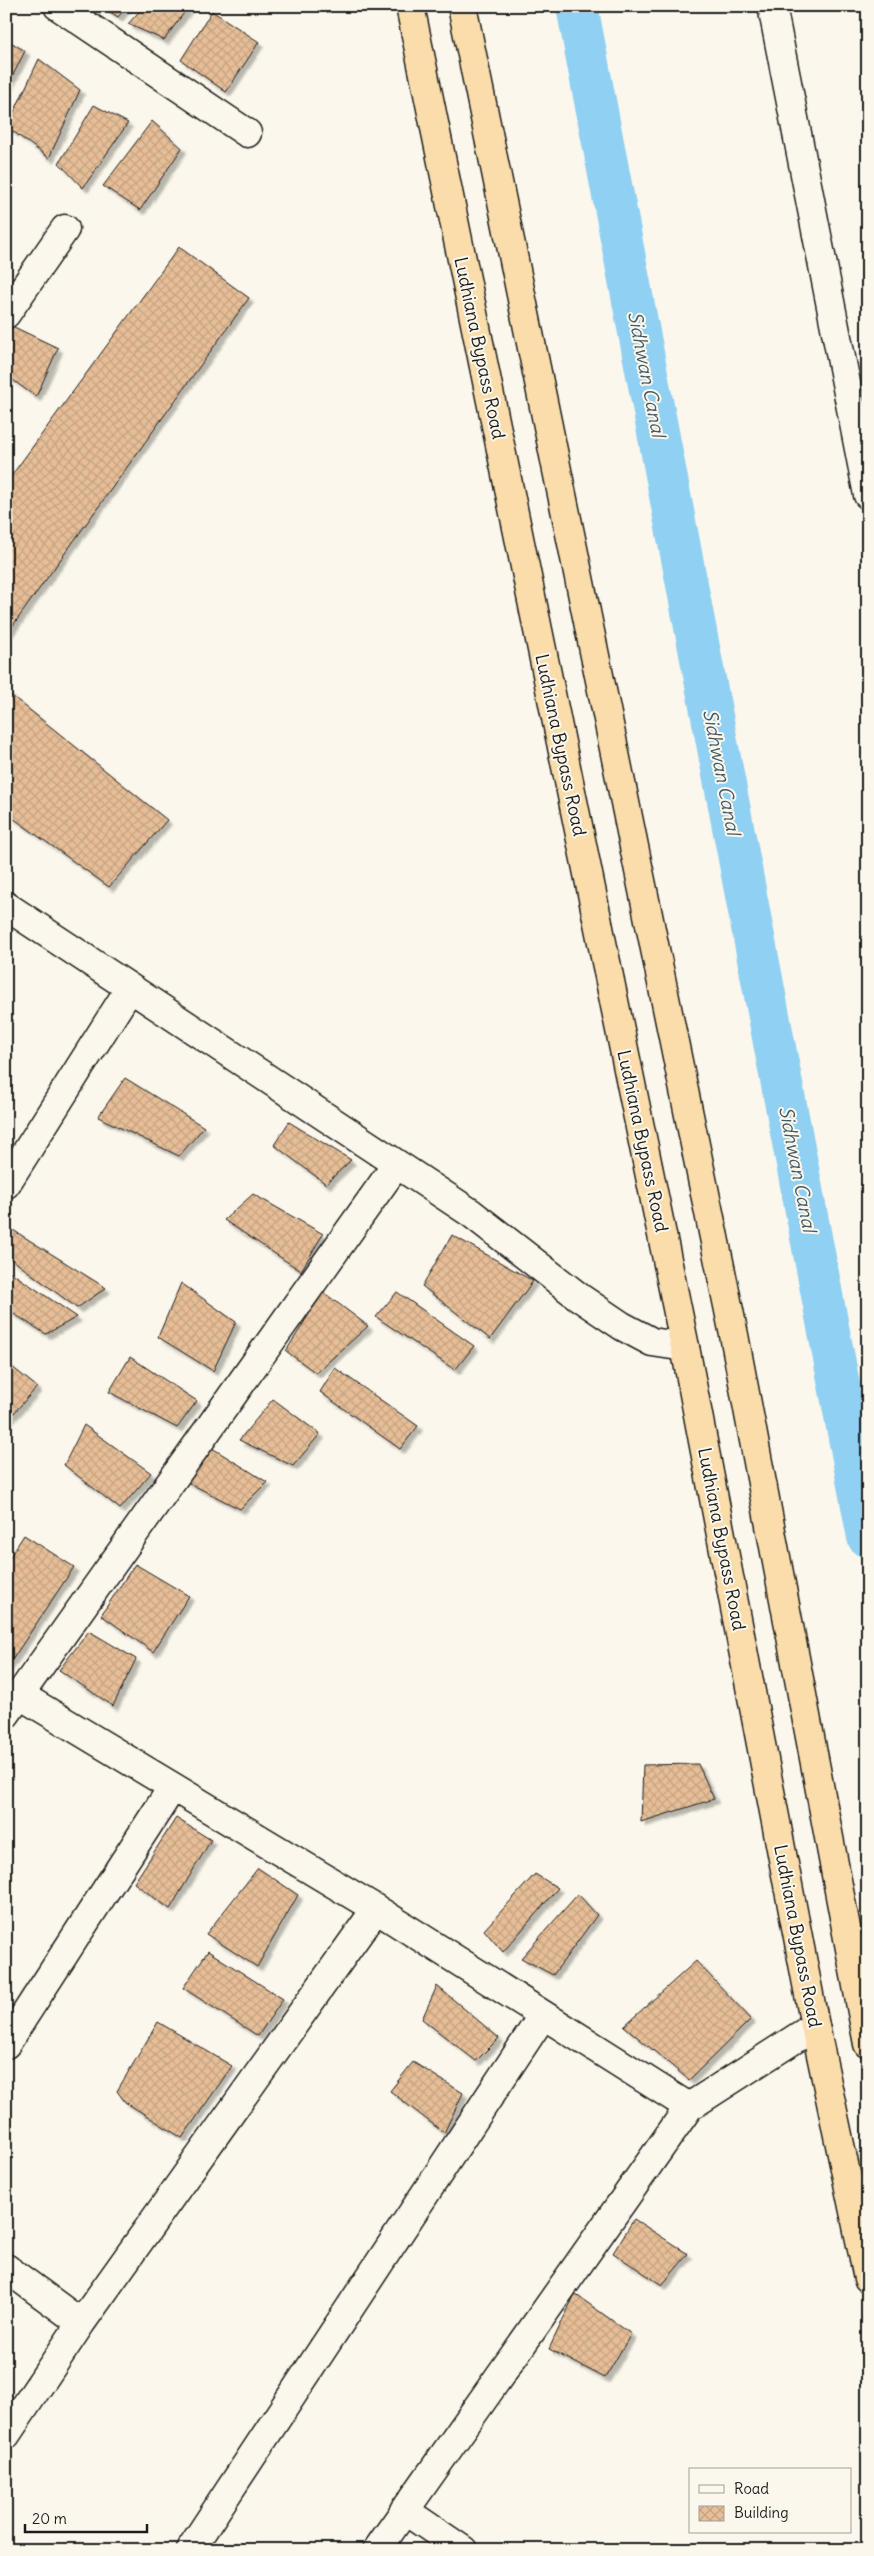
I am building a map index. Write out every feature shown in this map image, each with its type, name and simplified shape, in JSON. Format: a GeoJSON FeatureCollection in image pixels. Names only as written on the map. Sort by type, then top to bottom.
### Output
{"type":"FeatureCollection","features":[{"type":"Feature","properties":{"kind":"highway","name":"Ludhiana Bypass Road"},"geometry":{"type":"LineString","coordinates":[[410,6],[685,1347],[815,2026],[868,2278]]}},
{"type":"Feature","properties":{"kind":"highway"},"geometry":{"type":"LineString","coordinates":[[462,6],[734,1335],[868,2044]]}},
{"type":"Feature","properties":{"kind":"street"},"geometry":{"type":"LineString","coordinates":[[58,6],[247,133]]}},
{"type":"Feature","properties":{"kind":"street"},"geometry":{"type":"LineString","coordinates":[[772,6],[868,495]]}},
{"type":"Feature","properties":{"kind":"street"},"geometry":{"type":"LineString","coordinates":[[6,314],[65,229]]}},
{"type":"Feature","properties":{"kind":"street"},"geometry":{"type":"LineString","coordinates":[[6,906],[396,1165],[470,1212],[580,1297],[622,1326],[652,1342],[685,1347]]}},
{"type":"Feature","properties":{"kind":"street"},"geometry":{"type":"LineString","coordinates":[[6,1184],[130,988]]}},
{"type":"Feature","properties":{"kind":"street"},"geometry":{"type":"LineString","coordinates":[[396,1165],[13,1704],[172,1788],[376,1909],[689,2107]]}},
{"type":"Feature","properties":{"kind":"street"},"geometry":{"type":"LineString","coordinates":[[6,2044],[172,1788]]}},
{"type":"Feature","properties":{"kind":"street"},"geometry":{"type":"LineString","coordinates":[[6,2435],[80,2323],[376,1909]]}},
{"type":"Feature","properties":{"kind":"street"},"geometry":{"type":"LineString","coordinates":[[190,2550],[543,2015]]}},
{"type":"Feature","properties":{"kind":"street"},"geometry":{"type":"LineString","coordinates":[[377,2550],[689,2107],[815,2026]]}},
{"type":"Feature","properties":{"kind":"street"},"geometry":{"type":"LineString","coordinates":[[6,2268],[80,2323]]}},
{"type":"Feature","properties":{"kind":"street"},"geometry":{"type":"LineString","coordinates":[[404,2510],[463,2550]]}},
{"type":"Feature","properties":{"kind":"building"},"geometry":{"type":"Polygon","coordinates":[[[101,6],[127,6],[118,17],[101,6]]]}},
{"type":"Feature","properties":{"kind":"building"},"geometry":{"type":"Polygon","coordinates":[[[144,6],[189,6],[164,40],[128,24],[144,6]]]}},
{"type":"Feature","properties":{"kind":"building"},"geometry":{"type":"Polygon","coordinates":[[[212,11],[259,42],[226,92],[181,60],[212,11]]]}},
{"type":"Feature","properties":{"kind":"building"},"geometry":{"type":"Polygon","coordinates":[[[6,39],[25,51],[6,89],[6,39]]]}},
{"type":"Feature","properties":{"kind":"building"},"geometry":{"type":"Polygon","coordinates":[[[39,59],[80,90],[49,158],[7,127],[39,59]]]}},
{"type":"Feature","properties":{"kind":"building"},"geometry":{"type":"Polygon","coordinates":[[[94,105],[128,123],[83,188],[59,163],[94,105]]]}},
{"type":"Feature","properties":{"kind":"building"},"geometry":{"type":"Polygon","coordinates":[[[152,121],[182,148],[140,210],[103,186],[152,121]]]}},
{"type":"Feature","properties":{"kind":"building"},"geometry":{"type":"Polygon","coordinates":[[[179,247],[249,298],[6,635],[6,483],[179,247]]]}},
{"type":"Feature","properties":{"kind":"building"},"geometry":{"type":"Polygon","coordinates":[[[12,326],[58,348],[36,397],[6,375],[6,341],[12,326]]]}},
{"type":"Feature","properties":{"kind":"building"},"geometry":{"type":"Polygon","coordinates":[[[6,691],[167,820],[109,887],[6,813],[6,691]]]}},
{"type":"Feature","properties":{"kind":"building"},"geometry":{"type":"Polygon","coordinates":[[[125,1078],[204,1127],[179,1156],[98,1117],[125,1078]]]}},
{"type":"Feature","properties":{"kind":"building"},"geometry":{"type":"Polygon","coordinates":[[[289,1122],[351,1160],[326,1184],[274,1145],[289,1122]]]}},
{"type":"Feature","properties":{"kind":"building"},"geometry":{"type":"Polygon","coordinates":[[[253,1194],[323,1234],[301,1271],[224,1220],[253,1194]]]}},
{"type":"Feature","properties":{"kind":"building"},"geometry":{"type":"Polygon","coordinates":[[[13,1230],[106,1288],[77,1308],[6,1255],[6,1236],[13,1230]]]}},
{"type":"Feature","properties":{"kind":"building"},"geometry":{"type":"Polygon","coordinates":[[[452,1235],[533,1281],[490,1339],[422,1286],[452,1235]]]}},
{"type":"Feature","properties":{"kind":"building"},"geometry":{"type":"Polygon","coordinates":[[[6,1269],[77,1317],[46,1334],[6,1309],[6,1269]]]}},
{"type":"Feature","properties":{"kind":"building"},"geometry":{"type":"Polygon","coordinates":[[[181,1283],[236,1322],[213,1371],[158,1337],[181,1283]]]}},
{"type":"Feature","properties":{"kind":"building"},"geometry":{"type":"Polygon","coordinates":[[[323,1292],[368,1326],[316,1373],[286,1351],[323,1292]]]}},
{"type":"Feature","properties":{"kind":"building"},"geometry":{"type":"Polygon","coordinates":[[[397,1292],[474,1346],[455,1370],[376,1317],[397,1292]]]}},
{"type":"Feature","properties":{"kind":"building"},"geometry":{"type":"Polygon","coordinates":[[[130,1357],[197,1401],[177,1428],[109,1392],[130,1357]]]}},
{"type":"Feature","properties":{"kind":"building"},"geometry":{"type":"Polygon","coordinates":[[[6,1362],[37,1387],[6,1422],[6,1362]]]}},
{"type":"Feature","properties":{"kind":"building"},"geometry":{"type":"Polygon","coordinates":[[[335,1368],[418,1426],[400,1449],[320,1392],[335,1368]]]}},
{"type":"Feature","properties":{"kind":"building"},"geometry":{"type":"Polygon","coordinates":[[[273,1399],[320,1434],[293,1466],[239,1440],[273,1399]]]}},
{"type":"Feature","properties":{"kind":"building"},"geometry":{"type":"Polygon","coordinates":[[[84,1425],[151,1473],[120,1509],[64,1465],[84,1425]]]}},
{"type":"Feature","properties":{"kind":"building"},"geometry":{"type":"Polygon","coordinates":[[[212,1448],[267,1482],[240,1509],[185,1481],[212,1448]]]}},
{"type":"Feature","properties":{"kind":"building"},"geometry":{"type":"Polygon","coordinates":[[[24,1535],[74,1567],[6,1669],[6,1563],[24,1535]]]}},
{"type":"Feature","properties":{"kind":"building"},"geometry":{"type":"Polygon","coordinates":[[[135,1564],[189,1596],[153,1652],[101,1615],[135,1564]]]}},
{"type":"Feature","properties":{"kind":"building"},"geometry":{"type":"Polygon","coordinates":[[[89,1631],[136,1659],[113,1706],[59,1670],[89,1631]]]}},
{"type":"Feature","properties":{"kind":"building"},"geometry":{"type":"Polygon","coordinates":[[[698,1764],[714,1799],[641,1822],[643,1765],[698,1764]]]}},
{"type":"Feature","properties":{"kind":"building"},"geometry":{"type":"Polygon","coordinates":[[[176,1818],[211,1840],[170,1909],[134,1883],[176,1818]]]}},
{"type":"Feature","properties":{"kind":"building"},"geometry":{"type":"Polygon","coordinates":[[[258,1868],[298,1895],[257,1967],[206,1934],[258,1868]]]}},
{"type":"Feature","properties":{"kind":"building"},"geometry":{"type":"Polygon","coordinates":[[[535,1874],[558,1888],[503,1952],[484,1930],[535,1874]]]}},
{"type":"Feature","properties":{"kind":"building"},"geometry":{"type":"Polygon","coordinates":[[[578,1894],[597,1915],[553,1975],[521,1958],[578,1894]]]}},
{"type":"Feature","properties":{"kind":"building"},"geometry":{"type":"Polygon","coordinates":[[[208,1951],[283,1999],[258,2036],[183,1988],[208,1951]]]}},
{"type":"Feature","properties":{"kind":"building"},"geometry":{"type":"Polygon","coordinates":[[[696,1961],[751,2019],[689,2080],[624,2026],[696,1961]]]}},
{"type":"Feature","properties":{"kind":"building"},"geometry":{"type":"Polygon","coordinates":[[[437,1986],[499,2038],[476,2061],[422,2019],[437,1986]]]}},
{"type":"Feature","properties":{"kind":"building"},"geometry":{"type":"Polygon","coordinates":[[[158,2022],[232,2066],[182,2138],[125,2102],[117,2091],[158,2022]]]}},
{"type":"Feature","properties":{"kind":"building"},"geometry":{"type":"Polygon","coordinates":[[[413,2062],[463,2093],[444,2133],[390,2091],[413,2062]]]}},
{"type":"Feature","properties":{"kind":"building"},"geometry":{"type":"Polygon","coordinates":[[[634,2219],[688,2254],[662,2285],[613,2253],[634,2219]]]}},
{"type":"Feature","properties":{"kind":"building"},"geometry":{"type":"Polygon","coordinates":[[[575,2294],[631,2334],[605,2378],[549,2349],[575,2294]]]}},
{"type":"Feature","properties":{"kind":"waterway","name":"Sidhwan Canal"},"geometry":{"type":"LineString","coordinates":[[577,6],[868,1537]]}}]}
